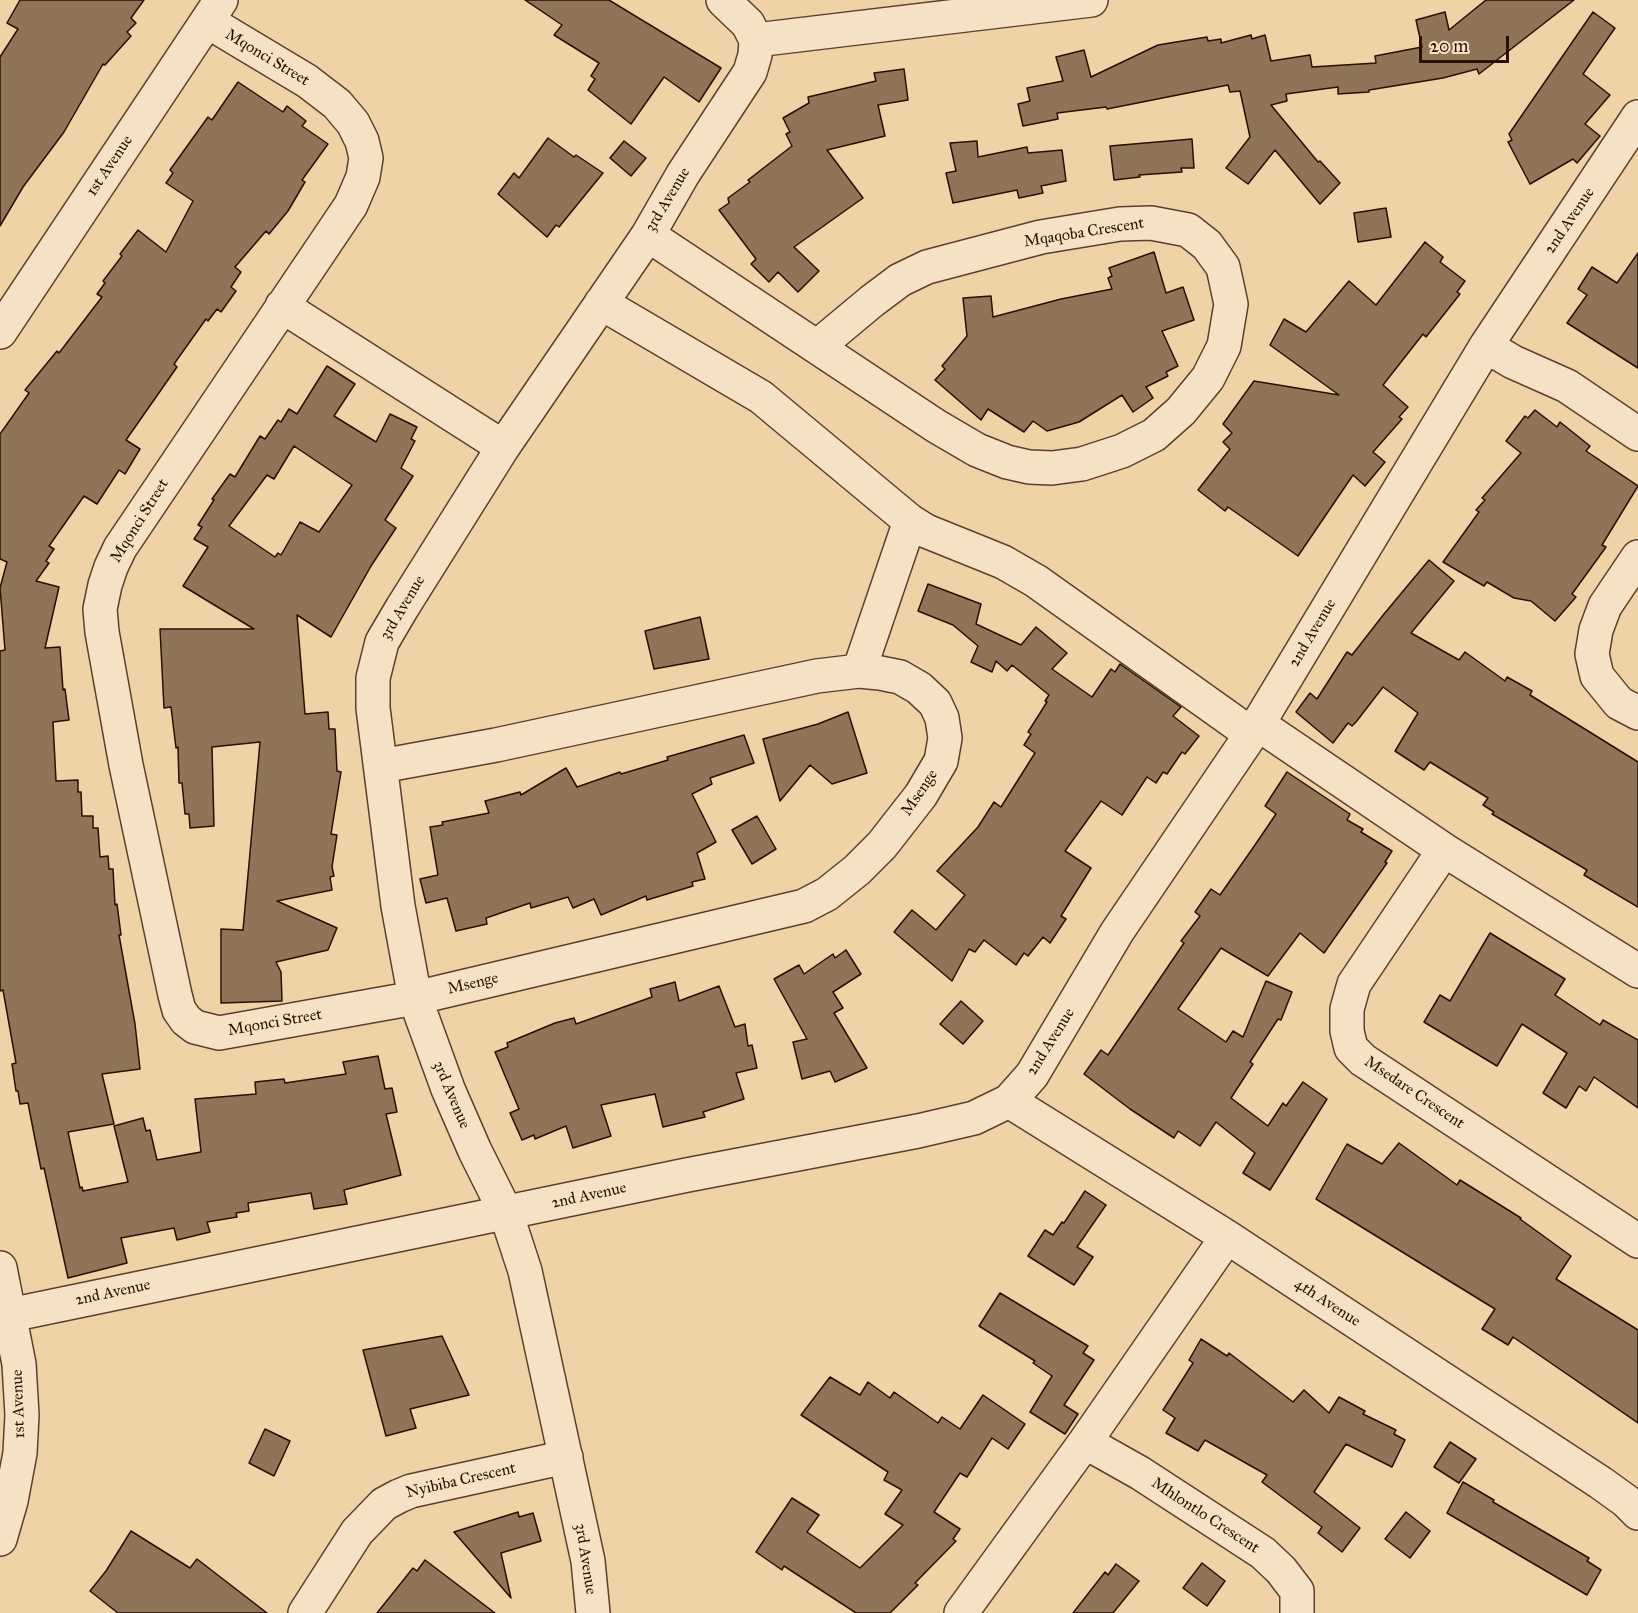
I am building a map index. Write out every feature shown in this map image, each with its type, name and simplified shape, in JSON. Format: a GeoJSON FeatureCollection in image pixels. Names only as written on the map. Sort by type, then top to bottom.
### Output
{"type":"FeatureCollection","features":[{"type":"Feature","properties":{"kind":"street"},"geometry":{"type":"LineString","coordinates":[[723,0],[748,24],[756,40],[1092,0]]}},
{"type":"Feature","properties":{"kind":"street","name":"Mqonci Street"},"geometry":{"type":"LineString","coordinates":[[214,11],[337,104],[353,123],[362,141],[366,159],[363,177],[351,206],[120,548],[111,567],[100,609],[126,765],[174,995],[179,1010],[186,1020],[195,1027],[219,1033],[415,998]]}},
{"type":"Feature","properties":{"kind":"street","name":"1st Avenue"},"geometry":{"type":"LineString","coordinates":[[0,332],[214,11]]}},
{"type":"Feature","properties":{"kind":"street","name":"3rd Avenue"},"geometry":{"type":"LineString","coordinates":[[593,1613],[588,1561],[525,1271],[506,1213],[475,1151],[448,1089],[415,998],[398,906],[373,708],[373,678],[382,642],[503,447],[648,235],[683,174],[750,72],[756,40]]}},
{"type":"Feature","properties":{"kind":"street","name":"2nd Avenue"},"geometry":{"type":"LineString","coordinates":[[10,1315],[687,1175],[918,1131],[974,1118],[1010,1101],[1032,1075],[1117,932],[1255,729],[1486,346],[1638,117]]}},
{"type":"Feature","properties":{"kind":"street","name":"Mqaqoba Crescent"},"geometry":{"type":"LineString","coordinates":[[648,235],[936,426],[977,450],[1029,467],[1052,468],[1082,464],[1122,451],[1154,435],[1181,411],[1208,378],[1224,346],[1231,304],[1223,267],[1207,245],[1188,230],[1151,222],[1120,224],[1041,237],[927,267],[900,280],[818,346]]}},
{"type":"Feature","properties":{"kind":"street"},"geometry":{"type":"LineString","coordinates":[[601,303],[761,397],[910,521],[926,531],[1003,562],[1036,581],[1255,729],[1638,971]]}},
{"type":"Feature","properties":{"kind":"street"},"geometry":{"type":"LineString","coordinates":[[282,306],[503,447]]}},
{"type":"Feature","properties":{"kind":"street"},"geometry":{"type":"LineString","coordinates":[[1486,346],[1513,362],[1567,386],[1638,434]]}},
{"type":"Feature","properties":{"kind":"street"},"geometry":{"type":"LineString","coordinates":[[859,671],[910,521]]}},
{"type":"Feature","properties":{"kind":"street"},"geometry":{"type":"LineString","coordinates":[[1638,557],[1605,606],[1596,630],[1592,654],[1597,676],[1619,703],[1638,713]]}},
{"type":"Feature","properties":{"kind":"street","name":"Msenge"},"geometry":{"type":"LineString","coordinates":[[381,766],[496,745],[817,676],[859,671],[900,677],[919,688],[935,703],[942,718],[945,738],[941,761],[921,795],[882,845],[827,894],[804,906],[415,998]]}},
{"type":"Feature","properties":{"kind":"street","name":"Msedare Crescent"},"geometry":{"type":"LineString","coordinates":[[1444,850],[1354,984],[1347,1009],[1347,1031],[1351,1048],[1363,1060],[1638,1241]]}},
{"type":"Feature","properties":{"kind":"street","name":"4th Avenue"},"geometry":{"type":"LineString","coordinates":[[1010,1101],[1227,1237],[1601,1483],[1638,1513]]}},
{"type":"Feature","properties":{"kind":"street"},"geometry":{"type":"LineString","coordinates":[[961,1613],[1085,1442],[1227,1237]]}},
{"type":"Feature","properties":{"kind":"street","name":"1st Avenue"},"geometry":{"type":"LineString","coordinates":[[0,1268],[19,1364],[22,1415],[20,1453],[11,1501],[0,1539]]}},
{"type":"Feature","properties":{"kind":"street","name":"Mhlontlo Crescent"},"geometry":{"type":"LineString","coordinates":[[1085,1442],[1140,1473],[1263,1553],[1281,1569],[1298,1591],[1297,1613]]}},
{"type":"Feature","properties":{"kind":"street","name":"Nyibiba Crescent"},"geometry":{"type":"LineString","coordinates":[[305,1613],[357,1532],[384,1504],[411,1491],[566,1457]]}},
{"type":"Feature","properties":{"kind":"building"},"geometry":{"type":"Polygon","coordinates":[[[20,0],[144,0],[131,18],[136,23],[127,32],[131,36],[105,65],[103,64],[64,132],[23,187],[0,226],[0,57],[18,29],[7,23],[20,0]]]}},
{"type":"Feature","properties":{"kind":"building"},"geometry":{"type":"Polygon","coordinates":[[[525,0],[609,0],[721,68],[699,102],[664,77],[631,124],[588,90],[595,79],[591,76],[599,63],[554,35],[562,25],[525,0]]]}},
{"type":"Feature","properties":{"kind":"building"},"geometry":{"type":"Polygon","coordinates":[[[1486,0],[1574,0],[1479,74],[1477,69],[1443,78],[1369,90],[1369,92],[1338,94],[1338,87],[1286,94],[1287,101],[1271,105],[1318,162],[1320,161],[1340,183],[1320,204],[1275,150],[1248,184],[1226,168],[1250,137],[1240,91],[1230,92],[1228,85],[1107,109],[1106,107],[1057,113],[1058,119],[1023,126],[1018,104],[1030,101],[1027,88],[1063,81],[1056,57],[1084,50],[1091,77],[1158,45],[1207,37],[1208,41],[1221,39],[1221,43],[1251,35],[1252,39],[1265,35],[1271,61],[1310,55],[1312,67],[1376,63],[1375,56],[1422,47],[1416,20],[1445,12],[1449,30],[1486,0]]]}},
{"type":"Feature","properties":{"kind":"building"},"geometry":{"type":"Polygon","coordinates":[[[1593,12],[1615,28],[1583,74],[1610,95],[1585,124],[1600,136],[1577,163],[1573,159],[1530,184],[1508,142],[1512,140],[1509,134],[1593,12]]]}},
{"type":"Feature","properties":{"kind":"building"},"geometry":{"type":"Polygon","coordinates":[[[904,69],[908,100],[878,105],[885,136],[827,150],[863,198],[794,247],[819,271],[798,292],[778,272],[769,282],[751,264],[756,259],[719,210],[729,203],[728,198],[750,182],[748,180],[792,146],[786,134],[790,132],[783,118],[809,103],[808,97],[876,81],[874,73],[904,69]]]}},
{"type":"Feature","properties":{"kind":"building"},"geometry":{"type":"Polygon","coordinates":[[[238,82],[283,112],[287,106],[306,121],[302,126],[328,144],[302,180],[305,182],[288,211],[269,234],[266,231],[235,267],[241,272],[231,287],[236,291],[221,312],[217,309],[208,321],[206,319],[174,364],[177,367],[126,440],[140,449],[125,474],[119,470],[97,504],[84,496],[49,546],[54,549],[46,561],[49,563],[36,581],[59,587],[45,648],[60,647],[63,690],[65,689],[69,720],[53,722],[56,781],[78,780],[82,816],[93,816],[93,828],[98,828],[100,857],[108,856],[109,869],[113,869],[115,905],[117,904],[121,935],[119,935],[135,1024],[140,1069],[102,1074],[114,1124],[68,1132],[80,1188],[82,1187],[83,1191],[128,1182],[114,1126],[143,1118],[146,1131],[150,1130],[157,1160],[201,1152],[195,1099],[256,1094],[255,1082],[284,1079],[285,1083],[346,1074],[343,1062],[378,1056],[385,1089],[392,1088],[397,1112],[386,1114],[401,1175],[344,1190],[347,1204],[314,1209],[311,1193],[248,1203],[249,1211],[236,1213],[237,1217],[207,1222],[210,1232],[177,1240],[174,1228],[121,1238],[127,1263],[68,1278],[44,1168],[41,1169],[28,1103],[20,1104],[18,1091],[16,1091],[12,1064],[16,1063],[3,990],[0,991],[0,651],[5,650],[0,588],[7,562],[0,559],[0,434],[29,393],[25,390],[57,351],[59,353],[102,297],[97,294],[105,283],[103,281],[138,230],[166,252],[193,201],[166,183],[173,173],[170,170],[208,117],[212,120],[238,82]]]}},
{"type":"Feature","properties":{"kind":"building"},"geometry":{"type":"Polygon","coordinates":[[[548,138],[574,157],[576,155],[603,173],[559,227],[556,225],[547,237],[498,194],[514,173],[519,178],[548,138]]]}},
{"type":"Feature","properties":{"kind":"building"},"geometry":{"type":"Polygon","coordinates":[[[1192,139],[1194,168],[1181,168],[1182,172],[1139,175],[1140,177],[1114,180],[1110,146],[1192,139]]]}},
{"type":"Feature","properties":{"kind":"building"},"geometry":{"type":"Polygon","coordinates":[[[624,141],[646,158],[631,176],[610,158],[624,141]]]}},
{"type":"Feature","properties":{"kind":"building"},"geometry":{"type":"Polygon","coordinates":[[[977,141],[978,157],[1027,147],[1028,153],[1062,150],[1066,181],[1041,186],[1043,193],[1019,198],[1017,190],[953,203],[946,173],[956,171],[950,143],[977,141]]]}},
{"type":"Feature","properties":{"kind":"building"},"geometry":{"type":"Polygon","coordinates":[[[1386,208],[1391,237],[1358,242],[1354,213],[1386,208]]]}},
{"type":"Feature","properties":{"kind":"building"},"geometry":{"type":"Polygon","coordinates":[[[1425,242],[1443,257],[1440,262],[1465,281],[1457,292],[1460,294],[1426,337],[1423,334],[1383,385],[1408,407],[1399,417],[1402,419],[1373,452],[1385,462],[1365,486],[1353,475],[1298,556],[1228,507],[1225,511],[1198,490],[1230,449],[1223,442],[1232,433],[1223,424],[1254,381],[1339,395],[1270,345],[1284,319],[1306,332],[1349,281],[1376,305],[1425,242]]]}},
{"type":"Feature","properties":{"kind":"building"},"geometry":{"type":"Polygon","coordinates":[[[1154,252],[1166,293],[1183,287],[1194,320],[1162,331],[1178,366],[1166,372],[1168,376],[1146,387],[1153,398],[1133,412],[1122,395],[1079,422],[1047,431],[1033,421],[1024,432],[988,409],[981,420],[935,380],[945,369],[942,366],[967,336],[963,298],[991,296],[993,317],[1061,299],[1112,289],[1108,278],[1112,276],[1109,268],[1154,252]]]}},
{"type":"Feature","properties":{"kind":"building"},"geometry":{"type":"Polygon","coordinates":[[[1638,253],[1638,368],[1567,323],[1587,295],[1578,289],[1592,267],[1617,283],[1638,253]]]}},
{"type":"Feature","properties":{"kind":"building"},"geometry":{"type":"Polygon","coordinates":[[[327,366],[355,384],[334,416],[376,442],[390,414],[417,427],[411,439],[415,441],[401,468],[413,476],[385,520],[396,528],[371,566],[331,637],[297,615],[305,714],[328,712],[329,729],[335,729],[337,771],[341,772],[331,834],[337,835],[332,867],[334,876],[330,877],[332,890],[277,901],[337,928],[328,950],[276,962],[281,972],[282,1001],[221,1003],[221,929],[243,930],[260,742],[212,747],[214,826],[190,828],[189,814],[185,814],[182,783],[179,783],[178,747],[176,748],[171,707],[164,708],[160,629],[254,629],[183,586],[208,547],[194,539],[202,527],[198,525],[214,500],[212,499],[230,474],[235,477],[260,436],[265,439],[278,420],[281,422],[289,409],[297,414],[327,366]],[[294,446],[274,479],[267,475],[229,526],[275,557],[278,553],[281,555],[300,522],[319,532],[352,485],[294,446]]]}},
{"type":"Feature","properties":{"kind":"building"},"geometry":{"type":"Polygon","coordinates":[[[1535,410],[1557,427],[1560,422],[1590,446],[1586,451],[1638,486],[1602,545],[1606,547],[1572,594],[1576,597],[1555,621],[1531,601],[1514,598],[1487,582],[1484,586],[1443,562],[1479,512],[1476,510],[1485,500],[1482,498],[1521,453],[1506,441],[1525,416],[1528,418],[1535,410]]]}},
{"type":"Feature","properties":{"kind":"building"},"geometry":{"type":"Polygon","coordinates":[[[1429,560],[1454,581],[1411,633],[1459,660],[1465,652],[1505,681],[1507,677],[1532,691],[1530,695],[1638,762],[1638,907],[1584,875],[1587,870],[1492,814],[1494,812],[1483,805],[1488,798],[1430,762],[1424,770],[1395,751],[1418,713],[1383,687],[1356,722],[1352,726],[1348,723],[1333,743],[1296,712],[1310,693],[1317,699],[1347,652],[1352,655],[1429,560]]]}},
{"type":"Feature","properties":{"kind":"building"},"geometry":{"type":"Polygon","coordinates":[[[928,584],[981,604],[976,624],[1021,645],[1036,627],[1067,653],[1052,669],[1092,697],[1111,669],[1115,672],[1120,664],[1181,707],[1173,716],[1199,736],[1185,754],[1182,752],[1167,774],[1163,772],[1156,783],[1147,777],[1122,815],[1101,801],[1065,851],[1091,868],[1061,916],[1066,919],[1050,943],[1043,937],[1028,956],[1024,953],[1016,965],[984,940],[975,952],[969,949],[952,981],[894,932],[912,910],[936,930],[965,895],[937,871],[978,827],[994,802],[1001,807],[1035,753],[1024,745],[1031,734],[1028,732],[1049,695],[1012,665],[1007,671],[996,661],[992,672],[971,662],[978,646],[953,625],[918,611],[928,584]]]}},
{"type":"Feature","properties":{"kind":"building"},"geometry":{"type":"Polygon","coordinates":[[[700,617],[709,659],[654,669],[645,631],[700,617]]]}},
{"type":"Feature","properties":{"kind":"building"},"geometry":{"type":"Polygon","coordinates":[[[848,712],[867,773],[832,784],[810,765],[780,801],[763,739],[818,724],[848,712]]]}},
{"type":"Feature","properties":{"kind":"building"},"geometry":{"type":"Polygon","coordinates":[[[744,735],[754,763],[710,778],[712,784],[692,794],[716,842],[697,853],[705,879],[692,882],[693,886],[647,900],[646,896],[601,915],[594,899],[573,908],[568,897],[531,908],[530,903],[486,918],[487,924],[456,931],[447,898],[426,903],[420,879],[438,875],[430,827],[443,825],[442,822],[489,813],[485,801],[520,792],[521,795],[566,768],[577,787],[620,772],[621,774],[668,760],[667,757],[744,735]]]}},
{"type":"Feature","properties":{"kind":"building"},"geometry":{"type":"Polygon","coordinates":[[[1287,772],[1350,814],[1347,820],[1363,829],[1361,832],[1392,851],[1385,862],[1387,863],[1324,953],[1300,933],[1268,976],[1221,948],[1178,1009],[1226,1042],[1233,1031],[1243,1037],[1266,981],[1292,992],[1281,1020],[1278,1019],[1250,1062],[1253,1064],[1231,1098],[1268,1126],[1283,1103],[1286,1106],[1303,1082],[1327,1099],[1270,1190],[1243,1173],[1255,1153],[1216,1122],[1200,1146],[1178,1131],[1174,1138],[1130,1109],[1084,1074],[1101,1050],[1108,1055],[1184,943],[1181,941],[1200,916],[1195,912],[1211,889],[1220,895],[1276,814],[1265,806],[1287,772]]]}},
{"type":"Feature","properties":{"kind":"building"},"geometry":{"type":"Polygon","coordinates":[[[757,816],[776,849],[752,864],[732,830],[757,816]]]}},
{"type":"Feature","properties":{"kind":"building"},"geometry":{"type":"Polygon","coordinates":[[[1490,933],[1565,979],[1555,995],[1600,1025],[1603,1020],[1638,1040],[1638,1108],[1594,1077],[1586,1091],[1579,1086],[1566,1108],[1543,1093],[1567,1053],[1522,1024],[1497,1066],[1424,1022],[1440,995],[1450,1001],[1490,933]]]}},
{"type":"Feature","properties":{"kind":"building"},"geometry":{"type":"Polygon","coordinates":[[[846,950],[861,974],[833,992],[843,1008],[834,1013],[867,1068],[835,1082],[830,1071],[802,1079],[793,1042],[807,1039],[774,979],[799,965],[804,974],[833,954],[835,958],[846,950]]]}},
{"type":"Feature","properties":{"kind":"building"},"geometry":{"type":"Polygon","coordinates":[[[675,982],[679,1001],[719,986],[735,1027],[745,1024],[748,1046],[752,1045],[757,1068],[736,1073],[744,1099],[703,1112],[705,1117],[663,1127],[655,1094],[601,1105],[611,1136],[573,1148],[566,1126],[535,1139],[534,1135],[522,1140],[510,1113],[519,1109],[495,1052],[508,1047],[507,1043],[555,1023],[574,1018],[576,1024],[652,997],[650,989],[675,982]]]}},
{"type":"Feature","properties":{"kind":"building"},"geometry":{"type":"Polygon","coordinates":[[[961,1001],[983,1021],[963,1044],[940,1024],[961,1001]]]}},
{"type":"Feature","properties":{"kind":"building"},"geometry":{"type":"Polygon","coordinates":[[[1399,1143],[1457,1185],[1460,1180],[1521,1218],[1571,1256],[1556,1279],[1638,1330],[1638,1423],[1513,1337],[1508,1345],[1482,1329],[1495,1309],[1316,1199],[1347,1144],[1382,1164],[1399,1143]]]}},
{"type":"Feature","properties":{"kind":"building"},"geometry":{"type":"Polygon","coordinates":[[[1085,1191],[1106,1205],[1077,1247],[1093,1257],[1074,1285],[1028,1256],[1045,1230],[1053,1235],[1062,1222],[1064,1223],[1085,1191]]]}},
{"type":"Feature","properties":{"kind":"building"},"geometry":{"type":"Polygon","coordinates":[[[1000,1293],[1088,1346],[1083,1353],[1094,1360],[1064,1405],[1078,1414],[1065,1434],[1030,1412],[1052,1376],[1033,1363],[1035,1361],[979,1326],[1000,1293]]]}},
{"type":"Feature","properties":{"kind":"building"},"geometry":{"type":"Polygon","coordinates":[[[442,1336],[469,1395],[410,1409],[416,1428],[386,1436],[363,1350],[442,1336]]]}},
{"type":"Feature","properties":{"kind":"building"},"geometry":{"type":"Polygon","coordinates":[[[1201,1339],[1227,1356],[1229,1353],[1293,1402],[1304,1390],[1329,1413],[1339,1397],[1365,1411],[1363,1414],[1396,1430],[1394,1434],[1405,1440],[1392,1467],[1346,1444],[1314,1492],[1360,1528],[1342,1552],[1318,1533],[1322,1527],[1262,1482],[1267,1475],[1205,1440],[1198,1451],[1166,1433],[1175,1418],[1163,1410],[1193,1363],[1189,1360],[1201,1339]]]}},
{"type":"Feature","properties":{"kind":"building"},"geometry":{"type":"Polygon","coordinates":[[[830,1377],[860,1395],[868,1382],[890,1398],[894,1392],[938,1423],[942,1417],[960,1429],[983,1395],[1025,1424],[1008,1449],[992,1438],[967,1477],[960,1473],[934,1512],[960,1529],[953,1539],[956,1541],[915,1583],[918,1585],[890,1613],[856,1613],[784,1566],[782,1570],[756,1552],[792,1498],[819,1515],[807,1532],[860,1568],[903,1525],[885,1514],[902,1490],[884,1480],[888,1472],[801,1415],[830,1377]]]}},
{"type":"Feature","properties":{"kind":"building"},"geometry":{"type":"Polygon","coordinates":[[[265,1429],[290,1441],[274,1476],[249,1463],[265,1429]]]}},
{"type":"Feature","properties":{"kind":"building"},"geometry":{"type":"Polygon","coordinates":[[[1450,1442],[1476,1459],[1459,1483],[1434,1467],[1450,1442]]]}},
{"type":"Feature","properties":{"kind":"building"},"geometry":{"type":"Polygon","coordinates":[[[1463,1482],[1589,1558],[1587,1561],[1601,1570],[1587,1595],[1447,1513],[1463,1482]]]}},
{"type":"Feature","properties":{"kind":"building"},"geometry":{"type":"Polygon","coordinates":[[[518,1512],[519,1517],[533,1513],[541,1541],[501,1553],[511,1598],[454,1532],[518,1512]]]}},
{"type":"Feature","properties":{"kind":"building"},"geometry":{"type":"Polygon","coordinates":[[[1406,1512],[1430,1531],[1410,1558],[1385,1539],[1406,1512]]]}},
{"type":"Feature","properties":{"kind":"building"},"geometry":{"type":"Polygon","coordinates":[[[131,1531],[190,1568],[197,1559],[267,1613],[118,1613],[90,1591],[106,1571],[131,1531]]]}},
{"type":"Feature","properties":{"kind":"building"},"geometry":{"type":"Polygon","coordinates":[[[425,1560],[495,1613],[377,1613],[413,1568],[417,1571],[425,1560]]]}},
{"type":"Feature","properties":{"kind":"building"},"geometry":{"type":"Polygon","coordinates":[[[1202,1563],[1225,1581],[1207,1606],[1183,1588],[1202,1563]]]}},
{"type":"Feature","properties":{"kind":"building"},"geometry":{"type":"Polygon","coordinates":[[[1116,1564],[1139,1581],[1113,1613],[1073,1613],[1105,1572],[1108,1575],[1116,1564]]]}}]}
